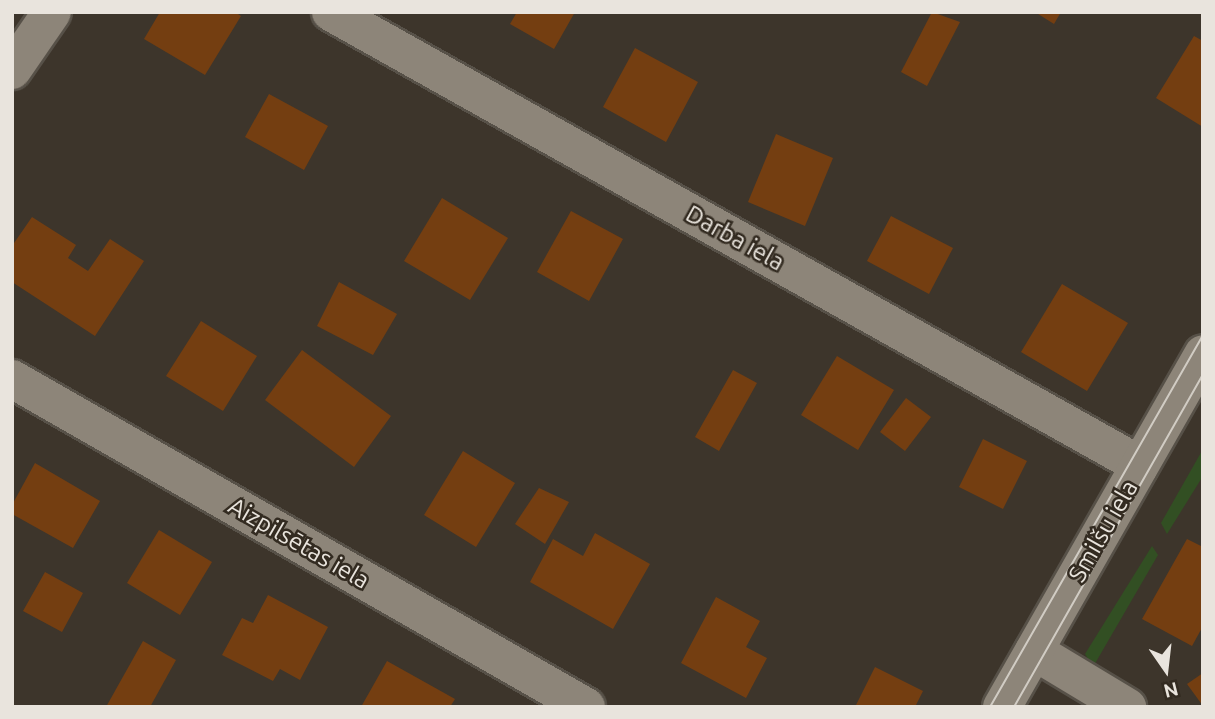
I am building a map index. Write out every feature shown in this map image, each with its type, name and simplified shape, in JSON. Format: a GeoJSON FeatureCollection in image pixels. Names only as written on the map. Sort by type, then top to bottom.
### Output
{"type":"FeatureCollection","features":[{"type":"Feature","properties":{"kind":"street"},"geometry":{"type":"LineString","coordinates":[[12,70],[52,12]]}},
{"type":"Feature","properties":{"kind":"street","name":"Darba iela"},"geometry":{"type":"LineString","coordinates":[[331,12],[1140,465]]}},
{"type":"Feature","properties":{"kind":"street","name":"Smilšu iela"},"geometry":{"type":"LineString","coordinates":[[1002,707],[1203,354]]}},
{"type":"Feature","properties":{"kind":"street","name":"Aizpilsētas iela"},"geometry":{"type":"LineString","coordinates":[[12,379],[586,707]]}},
{"type":"Feature","properties":{"kind":"street"},"geometry":{"type":"LineString","coordinates":[[1034,651],[1127,707]]}},
{"type":"Feature","properties":{"kind":"green space"},"geometry":{"type":"Polygon","coordinates":[[[1203,449],[1203,476],[1167,534],[1161,523],[1203,449]]]}},
{"type":"Feature","properties":{"kind":"green space"},"geometry":{"type":"Polygon","coordinates":[[[1152,546],[1158,555],[1093,667],[1085,654],[1152,546]]]}},
{"type":"Feature","properties":{"kind":"building"},"geometry":{"type":"Polygon","coordinates":[[[160,12],[235,12],[241,16],[205,75],[144,39],[160,12]]]}},
{"type":"Feature","properties":{"kind":"building"},"geometry":{"type":"Polygon","coordinates":[[[517,12],[575,12],[554,49],[510,24],[517,12]]]}},
{"type":"Feature","properties":{"kind":"building"},"geometry":{"type":"Polygon","coordinates":[[[932,12],[960,22],[927,86],[901,72],[932,12]]]}},
{"type":"Feature","properties":{"kind":"building"},"geometry":{"type":"Polygon","coordinates":[[[1035,12],[1061,12],[1054,24],[1035,12]]]}},
{"type":"Feature","properties":{"kind":"building"},"geometry":{"type":"Polygon","coordinates":[[[1194,36],[1203,41],[1203,127],[1156,98],[1194,36]]]}},
{"type":"Feature","properties":{"kind":"building"},"geometry":{"type":"Polygon","coordinates":[[[635,48],[698,82],[666,142],[603,107],[635,48]]]}},
{"type":"Feature","properties":{"kind":"building"},"geometry":{"type":"Polygon","coordinates":[[[269,94],[328,126],[304,170],[245,137],[269,94]]]}},
{"type":"Feature","properties":{"kind":"building"},"geometry":{"type":"Polygon","coordinates":[[[776,134],[833,158],[805,226],[748,202],[776,134]]]}},
{"type":"Feature","properties":{"kind":"building"},"geometry":{"type":"Polygon","coordinates":[[[442,198],[508,238],[470,300],[404,261],[442,198]]]}},
{"type":"Feature","properties":{"kind":"building"},"geometry":{"type":"Polygon","coordinates":[[[571,211],[623,239],[589,301],[537,272],[571,211]]]}},
{"type":"Feature","properties":{"kind":"building"},"geometry":{"type":"Polygon","coordinates":[[[891,216],[953,248],[929,294],[867,261],[891,216]]]}},
{"type":"Feature","properties":{"kind":"building"},"geometry":{"type":"Polygon","coordinates":[[[32,217],[76,245],[68,258],[88,271],[110,239],[144,261],[95,336],[12,282],[12,246],[32,217]]]}},
{"type":"Feature","properties":{"kind":"building"},"geometry":{"type":"Polygon","coordinates":[[[339,282],[397,314],[373,355],[317,326],[339,282]]]}},
{"type":"Feature","properties":{"kind":"building"},"geometry":{"type":"Polygon","coordinates":[[[1062,284],[1128,323],[1087,391],[1021,352],[1062,284]]]}},
{"type":"Feature","properties":{"kind":"building"},"geometry":{"type":"Polygon","coordinates":[[[201,321],[257,356],[223,411],[166,376],[201,321]]]}},
{"type":"Feature","properties":{"kind":"building"},"geometry":{"type":"Polygon","coordinates":[[[302,350],[391,416],[354,467],[265,400],[302,350]]]}},
{"type":"Feature","properties":{"kind":"building"},"geometry":{"type":"Polygon","coordinates":[[[837,356],[894,390],[858,450],[801,415],[837,356]]]}},
{"type":"Feature","properties":{"kind":"building"},"geometry":{"type":"Polygon","coordinates":[[[733,370],[757,383],[719,451],[695,437],[733,370]]]}},
{"type":"Feature","properties":{"kind":"building"},"geometry":{"type":"Polygon","coordinates":[[[906,398],[931,417],[905,451],[880,432],[906,398]]]}},
{"type":"Feature","properties":{"kind":"building"},"geometry":{"type":"Polygon","coordinates":[[[983,439],[1027,461],[1003,509],[959,487],[983,439]]]}},
{"type":"Feature","properties":{"kind":"building"},"geometry":{"type":"Polygon","coordinates":[[[463,451],[515,483],[476,547],[424,515],[463,451]]]}},
{"type":"Feature","properties":{"kind":"building"},"geometry":{"type":"Polygon","coordinates":[[[35,463],[100,501],[73,548],[12,514],[12,505],[35,463]]]}},
{"type":"Feature","properties":{"kind":"building"},"geometry":{"type":"Polygon","coordinates":[[[539,488],[569,502],[545,544],[515,524],[539,488]]]}},
{"type":"Feature","properties":{"kind":"building"},"geometry":{"type":"Polygon","coordinates":[[[159,530],[212,562],[180,615],[127,583],[159,530]]]}},
{"type":"Feature","properties":{"kind":"building"},"geometry":{"type":"Polygon","coordinates":[[[595,533],[650,564],[613,629],[530,582],[553,539],[583,556],[595,533]]]}},
{"type":"Feature","properties":{"kind":"building"},"geometry":{"type":"Polygon","coordinates":[[[1187,539],[1203,547],[1203,626],[1192,646],[1142,619],[1187,539]]]}},
{"type":"Feature","properties":{"kind":"building"},"geometry":{"type":"Polygon","coordinates":[[[45,572],[83,593],[62,632],[23,611],[45,572]]]}},
{"type":"Feature","properties":{"kind":"building"},"geometry":{"type":"Polygon","coordinates":[[[268,595],[328,627],[300,680],[280,669],[273,681],[222,655],[242,618],[253,623],[268,595]]]}},
{"type":"Feature","properties":{"kind":"building"},"geometry":{"type":"Polygon","coordinates":[[[716,597],[760,621],[746,647],[767,658],[746,698],[681,663],[716,597]]]}},
{"type":"Feature","properties":{"kind":"building"},"geometry":{"type":"Polygon","coordinates":[[[143,641],[176,660],[150,707],[106,707],[143,641]]]}},
{"type":"Feature","properties":{"kind":"building"},"geometry":{"type":"Polygon","coordinates":[[[387,661],[455,699],[450,707],[361,707],[387,661]]]}},
{"type":"Feature","properties":{"kind":"building"},"geometry":{"type":"Polygon","coordinates":[[[875,667],[923,691],[915,707],[855,707],[875,667]]]}},
{"type":"Feature","properties":{"kind":"building"},"geometry":{"type":"Polygon","coordinates":[[[1203,673],[1203,706],[1187,684],[1203,673]]]}},
{"type":"Feature","properties":{"kind":"tram line"},"geometry":{"type":"LineString","coordinates":[[990,707],[1203,335]]}},
{"type":"Feature","properties":{"kind":"tram line"},"geometry":{"type":"LineString","coordinates":[[1014,707],[1203,374]]}}]}
